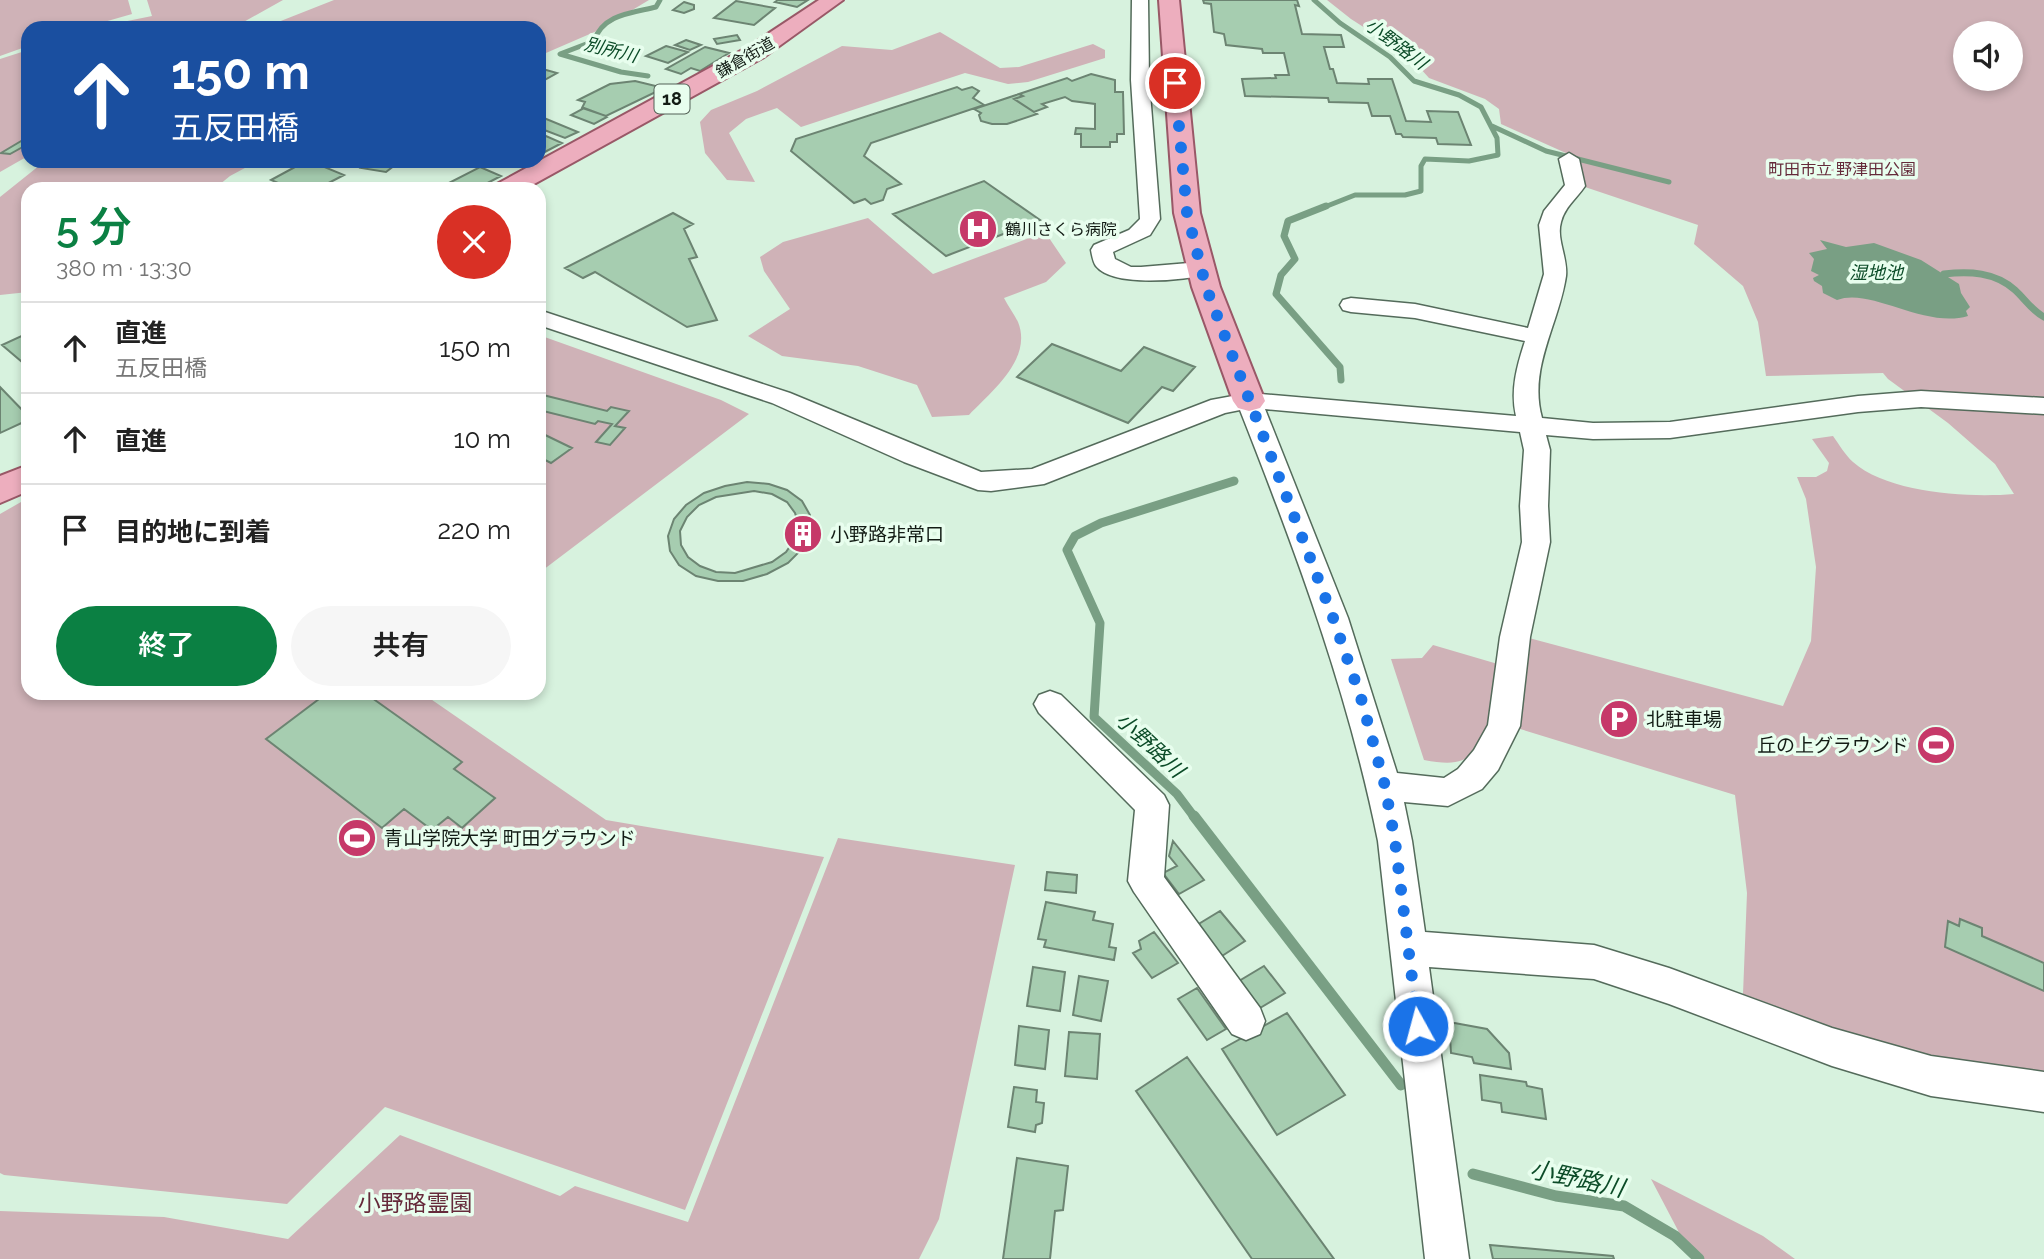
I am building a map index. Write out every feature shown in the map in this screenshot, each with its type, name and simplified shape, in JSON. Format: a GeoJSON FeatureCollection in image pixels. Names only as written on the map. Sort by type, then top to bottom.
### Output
{"type":"FeatureCollection","features":[{"type":"Feature","properties":{"kind":"main road"},"geometry":{"type":"LineString","coordinates":[[1169,0],[1187,213],[1200,269],[1249,401]]}},
{"type":"Feature","properties":{"kind":"main road","name":"鎌倉街道"},"geometry":{"type":"LineString","coordinates":[[546,167],[842,3]]}},
{"type":"Feature","properties":{"kind":"main road","name":"鎌倉街道"},"geometry":{"type":"LineString","coordinates":[[546,188],[776,59],[842,3]]}},
{"type":"Feature","properties":{"kind":"main road","name":"鎌倉街道"},"geometry":{"type":"LineString","coordinates":[[519,182],[544,168]]}},
{"type":"Feature","properties":{"kind":"main road"},"geometry":{"type":"LineString","coordinates":[[0,464],[21,454]]}},
{"type":"Feature","properties":{"kind":"main road"},"geometry":{"type":"LineString","coordinates":[[0,491],[21,480]]}},
{"type":"Feature","properties":{"kind":"street"},"geometry":{"type":"LineString","coordinates":[[1140,0],[1140,80],[1150,219],[1148,227],[1141,233],[1109,245],[1102,250],[1102,256],[1105,263],[1127,273],[1200,269]]}},
{"type":"Feature","properties":{"kind":"street"},"geometry":{"type":"LineString","coordinates":[[1385,786],[1448,792],[1470,779],[1486,760],[1504,726],[1515,637],[1536,542],[1534,506],[1537,450],[1525,401],[1527,374],[1555,274],[1549,225],[1554,211],[1575,186],[1569,159]]}},
{"type":"Feature","properties":{"kind":"street"},"geometry":{"type":"LineString","coordinates":[[1351,305],[1383,300],[1539,337]]}},
{"type":"Feature","properties":{"kind":"street"},"geometry":{"type":"LineString","coordinates":[[546,319],[781,398],[914,456],[978,481],[991,482],[1035,478],[1200,411],[1249,401],[1356,408],[1593,431],[1670,430],[1858,404],[1921,399],[2044,406]]}},
{"type":"Feature","properties":{"kind":"street"},"geometry":{"type":"LineString","coordinates":[[1249,401],[1282,482],[1361,698],[1385,786],[1409,948],[1447,1259]]}},
{"type":"Feature","properties":{"kind":"street"},"geometry":{"type":"LineString","coordinates":[[1050,704],[1152,805],[1146,881],[1246,1021]]}},
{"type":"Feature","properties":{"kind":"street"},"geometry":{"type":"LineString","coordinates":[[1409,948],[1594,962],[1669,986],[1832,1047],[1931,1076],[2044,1092]]}},
{"type":"Feature","properties":{"kind":"green space"},"geometry":{"type":"Polygon","coordinates":[[[0,0],[128,0],[132,14],[108,21],[21,21],[21,48],[0,56],[0,0]]]}},
{"type":"Feature","properties":{"kind":"green space"},"geometry":{"type":"Polygon","coordinates":[[[147,0],[283,0],[246,21],[127,21],[152,16],[147,0]]]}},
{"type":"Feature","properties":{"kind":"green space"},"geometry":{"type":"Polygon","coordinates":[[[334,0],[649,0],[599,30],[546,53],[546,21],[281,21],[334,0]]]}},
{"type":"Feature","properties":{"kind":"green space","name":"町田市立 野津田公園"},"geometry":{"type":"Polygon","coordinates":[[[1327,0],[2044,0],[2044,1075],[1942,1060],[1832,1027],[1743,994],[1747,893],[1735,795],[1494,721],[1468,757],[1451,763],[1424,760],[1391,659],[1422,658],[1433,645],[1525,672],[1529,638],[1783,706],[1811,641],[1816,567],[1806,499],[1797,477],[1816,477],[1827,471],[1829,463],[1812,439],[1833,436],[1853,462],[1886,481],[1907,487],[1952,494],[2014,494],[1995,464],[1948,423],[1883,373],[1766,376],[1758,322],[1743,286],[1694,244],[1698,225],[1585,187],[1577,158],[1501,124],[1499,109],[1485,99],[1429,78],[1410,57],[1327,0]]]}},
{"type":"Feature","properties":{"kind":"green space"},"geometry":{"type":"Polygon","coordinates":[[[940,32],[1000,68],[1019,67],[1093,44],[1105,50],[1105,58],[1028,82],[1008,84],[965,73],[801,127],[777,108],[746,119],[729,133],[755,182],[727,180],[705,153],[700,122],[711,110],[757,91],[842,46],[892,50],[940,32]]]}},
{"type":"Feature","properties":{"kind":"green space"},"geometry":{"type":"Polygon","coordinates":[[[21,52],[21,160],[0,172],[0,59],[21,52]]]}},
{"type":"Feature","properties":{"kind":"green space"},"geometry":{"type":"Polygon","coordinates":[[[36,168],[245,168],[223,182],[21,182],[21,293],[0,295],[0,197],[36,168]]]}},
{"type":"Feature","properties":{"kind":"green space"},"geometry":{"type":"Polygon","coordinates":[[[868,218],[933,274],[1045,232],[1066,263],[1046,282],[1004,298],[1018,322],[1020,349],[1007,374],[969,415],[932,417],[917,385],[858,366],[782,356],[748,336],[790,309],[764,271],[760,257],[783,242],[868,218]]]}},
{"type":"Feature","properties":{"kind":"green space"},"geometry":{"type":"Polygon","coordinates":[[[546,338],[721,400],[749,414],[546,568],[546,338]]]}},
{"type":"Feature","properties":{"kind":"green space","name":"青山学院大学 町田グラウンド"},"geometry":{"type":"Polygon","coordinates":[[[21,502],[21,700],[432,700],[606,820],[824,857],[685,1210],[385,1107],[287,1204],[0,1173],[0,514],[21,502]]]}},
{"type":"Feature","properties":{"kind":"green space","name":"小野路霊園"},"geometry":{"type":"Polygon","coordinates":[[[838,838],[1015,865],[939,1219],[919,1259],[0,1259],[0,1211],[164,1217],[288,1239],[400,1135],[560,1196],[575,1186],[688,1222],[838,838]]]}},
{"type":"Feature","properties":{"kind":"green space"},"geometry":{"type":"Polygon","coordinates":[[[1651,1179],[1763,1236],[1795,1259],[1693,1259],[1651,1179]]]}},
{"type":"Feature","properties":{"kind":"water","name":"湿地池"},"geometry":{"type":"Polygon","coordinates":[[[1820,240],[1846,247],[1874,243],[1921,260],[1959,284],[1970,307],[1966,311],[1968,316],[1951,319],[1934,317],[1866,299],[1851,297],[1837,300],[1823,293],[1822,286],[1814,281],[1813,278],[1819,275],[1811,271],[1814,259],[1809,253],[1827,249],[1820,240]]]}},
{"type":"Feature","properties":{"kind":"building"},"geometry":{"type":"Polygon","coordinates":[[[808,0],[797,7],[775,2],[808,0]]]}},
{"type":"Feature","properties":{"kind":"building"},"geometry":{"type":"Polygon","coordinates":[[[1203,0],[1297,0],[1299,6],[1295,5],[1302,34],[1341,35],[1344,47],[1324,47],[1337,83],[1369,84],[1368,79],[1392,79],[1406,121],[1431,122],[1427,111],[1458,112],[1471,145],[1438,144],[1436,138],[1403,137],[1396,134],[1390,116],[1372,116],[1368,103],[1329,102],[1328,98],[1245,96],[1242,79],[1289,75],[1284,53],[1263,53],[1262,49],[1226,45],[1224,34],[1214,32],[1211,4],[1204,3],[1203,0]]]}},
{"type":"Feature","properties":{"kind":"building"},"geometry":{"type":"Polygon","coordinates":[[[736,1],[775,8],[754,25],[714,18],[736,1]]]}},
{"type":"Feature","properties":{"kind":"building"},"geometry":{"type":"Polygon","coordinates":[[[684,2],[694,5],[694,9],[684,13],[673,10],[684,2]]]}},
{"type":"Feature","properties":{"kind":"building"},"geometry":{"type":"Polygon","coordinates":[[[737,35],[740,40],[717,44],[714,39],[737,35]]]}},
{"type":"Feature","properties":{"kind":"building"},"geometry":{"type":"Polygon","coordinates":[[[686,40],[701,45],[690,50],[675,45],[686,40]]]}},
{"type":"Feature","properties":{"kind":"building"},"geometry":{"type":"Polygon","coordinates":[[[666,46],[688,52],[668,63],[646,56],[666,46]]]}},
{"type":"Feature","properties":{"kind":"building"},"geometry":{"type":"Polygon","coordinates":[[[705,47],[729,53],[700,71],[691,68],[681,74],[666,69],[705,47]]]}},
{"type":"Feature","properties":{"kind":"building"},"geometry":{"type":"Polygon","coordinates":[[[546,70],[557,73],[546,79],[546,70]]]}},
{"type":"Feature","properties":{"kind":"building"},"geometry":{"type":"Polygon","coordinates":[[[1091,74],[1115,80],[1115,92],[1123,92],[1124,134],[1117,134],[1117,142],[1110,142],[1110,147],[1081,147],[1081,134],[1075,134],[1076,128],[1095,129],[1095,104],[1072,101],[1065,97],[1042,104],[1047,107],[1034,112],[1014,99],[1023,96],[1019,94],[1067,78],[1072,81],[1091,74]]]}},
{"type":"Feature","properties":{"kind":"building"},"geometry":{"type":"Polygon","coordinates":[[[635,81],[664,88],[606,116],[582,108],[585,102],[578,100],[610,84],[635,81]]]}},
{"type":"Feature","properties":{"kind":"building"},"geometry":{"type":"Polygon","coordinates":[[[957,87],[962,90],[972,87],[979,91],[973,98],[984,105],[871,143],[864,156],[901,184],[887,189],[883,200],[871,204],[865,199],[854,203],[791,151],[796,139],[957,87]]]}},
{"type":"Feature","properties":{"kind":"building"},"geometry":{"type":"Polygon","coordinates":[[[1019,94],[1023,96],[1014,99],[1037,114],[1007,124],[992,124],[981,121],[981,113],[974,109],[1019,94]]]}},
{"type":"Feature","properties":{"kind":"building"},"geometry":{"type":"Polygon","coordinates":[[[584,108],[607,117],[594,124],[571,115],[584,108]]]}},
{"type":"Feature","properties":{"kind":"building"},"geometry":{"type":"Polygon","coordinates":[[[546,119],[578,132],[565,138],[546,131],[546,119]]]}},
{"type":"Feature","properties":{"kind":"building"},"geometry":{"type":"Polygon","coordinates":[[[546,136],[562,143],[546,151],[546,136]]]}},
{"type":"Feature","properties":{"kind":"building"},"geometry":{"type":"Polygon","coordinates":[[[21,141],[21,148],[10,154],[1,153],[21,141]]]}},
{"type":"Feature","properties":{"kind":"building"},"geometry":{"type":"Polygon","coordinates":[[[293,168],[327,168],[344,175],[330,182],[271,180],[293,168]]]}},
{"type":"Feature","properties":{"kind":"building"},"geometry":{"type":"Polygon","coordinates":[[[361,168],[391,168],[386,172],[361,168]]]}},
{"type":"Feature","properties":{"kind":"building"},"geometry":{"type":"Polygon","coordinates":[[[478,168],[501,176],[489,182],[451,182],[478,168]]]}},
{"type":"Feature","properties":{"kind":"building"},"geometry":{"type":"Polygon","coordinates":[[[984,181],[1040,220],[946,256],[893,214],[984,181]]]}},
{"type":"Feature","properties":{"kind":"building"},"geometry":{"type":"Polygon","coordinates":[[[673,213],[693,224],[684,229],[697,257],[689,259],[717,320],[687,327],[595,272],[583,278],[565,268],[673,213]]]}},
{"type":"Feature","properties":{"kind":"building"},"geometry":{"type":"Polygon","coordinates":[[[21,336],[21,361],[2,345],[21,336]]]}},
{"type":"Feature","properties":{"kind":"building"},"geometry":{"type":"Polygon","coordinates":[[[1052,344],[1121,371],[1144,347],[1195,367],[1173,391],[1162,387],[1128,423],[1017,377],[1052,344]]]}},
{"type":"Feature","properties":{"kind":"building"},"geometry":{"type":"Polygon","coordinates":[[[0,387],[21,409],[21,423],[0,433],[0,387]]]}},
{"type":"Feature","properties":{"kind":"building"},"geometry":{"type":"Polygon","coordinates":[[[546,396],[607,411],[611,407],[629,411],[615,426],[625,428],[610,445],[596,442],[612,424],[598,421],[595,424],[546,412],[546,396]]]}},
{"type":"Feature","properties":{"kind":"building"},"geometry":{"type":"Polygon","coordinates":[[[546,435],[572,448],[551,463],[546,460],[546,435]]]}},
{"type":"Feature","properties":{"kind":"building","name":"小野路非常口"},"geometry":{"type":"Polygon","coordinates":[[[747,482],[769,484],[787,490],[802,501],[810,515],[811,532],[803,548],[788,563],[767,574],[743,581],[718,581],[696,576],[679,565],[670,551],[668,536],[674,519],[686,505],[704,493],[747,482]],[[754,491],[716,497],[699,505],[687,517],[680,531],[681,545],[688,557],[700,566],[716,572],[735,573],[772,562],[786,552],[795,539],[799,526],[795,513],[787,502],[772,494],[754,491]]]}},
{"type":"Feature","properties":{"kind":"building"},"geometry":{"type":"Polygon","coordinates":[[[318,700],[375,700],[462,762],[454,769],[495,798],[462,828],[448,817],[432,830],[404,809],[382,828],[266,739],[318,700]]]}},
{"type":"Feature","properties":{"kind":"building"},"geometry":{"type":"Polygon","coordinates":[[[1173,841],[1204,880],[1179,894],[1163,873],[1177,866],[1169,856],[1173,841]]]}},
{"type":"Feature","properties":{"kind":"building"},"geometry":{"type":"Polygon","coordinates":[[[1047,872],[1077,875],[1076,893],[1045,890],[1047,872]]]}},
{"type":"Feature","properties":{"kind":"building"},"geometry":{"type":"Polygon","coordinates":[[[1046,902],[1095,912],[1093,920],[1113,924],[1109,947],[1116,948],[1114,960],[1044,947],[1046,940],[1038,939],[1046,902]]]}},
{"type":"Feature","properties":{"kind":"building"},"geometry":{"type":"Polygon","coordinates":[[[1220,911],[1245,941],[1222,956],[1197,925],[1220,911]]]}},
{"type":"Feature","properties":{"kind":"building"},"geometry":{"type":"Polygon","coordinates":[[[1960,919],[1982,928],[1982,936],[2044,963],[2044,991],[1945,947],[1948,921],[1959,926],[1960,919]]]}},
{"type":"Feature","properties":{"kind":"building"},"geometry":{"type":"Polygon","coordinates":[[[1154,932],[1178,963],[1152,978],[1133,953],[1141,949],[1139,941],[1154,932]]]}},
{"type":"Feature","properties":{"kind":"building"},"geometry":{"type":"Polygon","coordinates":[[[1264,966],[1285,993],[1260,1008],[1239,981],[1264,966]]]}},
{"type":"Feature","properties":{"kind":"building"},"geometry":{"type":"Polygon","coordinates":[[[1033,967],[1065,972],[1060,1011],[1027,1006],[1033,967]]]}},
{"type":"Feature","properties":{"kind":"building"},"geometry":{"type":"Polygon","coordinates":[[[1079,976],[1108,981],[1101,1021],[1073,1015],[1079,976]]]}},
{"type":"Feature","properties":{"kind":"building"},"geometry":{"type":"Polygon","coordinates":[[[1197,988],[1226,1029],[1207,1040],[1178,999],[1197,988]]]}},
{"type":"Feature","properties":{"kind":"building"},"geometry":{"type":"Polygon","coordinates":[[[1287,1013],[1345,1095],[1277,1135],[1222,1049],[1287,1013]]]}},
{"type":"Feature","properties":{"kind":"building"},"geometry":{"type":"Polygon","coordinates":[[[1449,1022],[1487,1029],[1509,1053],[1511,1069],[1474,1063],[1472,1057],[1451,1053],[1449,1022]]]}},
{"type":"Feature","properties":{"kind":"building"},"geometry":{"type":"Polygon","coordinates":[[[1019,1026],[1049,1030],[1045,1069],[1015,1065],[1019,1026]]]}},
{"type":"Feature","properties":{"kind":"building"},"geometry":{"type":"Polygon","coordinates":[[[1069,1032],[1100,1034],[1097,1079],[1065,1076],[1069,1032]]]}},
{"type":"Feature","properties":{"kind":"building"},"geometry":{"type":"Polygon","coordinates":[[[1187,1057],[1334,1259],[1252,1259],[1136,1091],[1187,1057]]]}},
{"type":"Feature","properties":{"kind":"building"},"geometry":{"type":"Polygon","coordinates":[[[1480,1075],[1526,1082],[1527,1086],[1542,1089],[1546,1119],[1502,1112],[1501,1103],[1482,1100],[1480,1075]]]}},
{"type":"Feature","properties":{"kind":"building"},"geometry":{"type":"Polygon","coordinates":[[[1014,1087],[1037,1090],[1036,1102],[1044,1103],[1042,1123],[1036,1125],[1035,1132],[1008,1127],[1014,1087]]]}},
{"type":"Feature","properties":{"kind":"building"},"geometry":{"type":"Polygon","coordinates":[[[1017,1158],[1068,1166],[1063,1210],[1055,1211],[1050,1259],[1003,1259],[1017,1158]]]}},
{"type":"Feature","properties":{"kind":"building"},"geometry":{"type":"Polygon","coordinates":[[[1490,1245],[1613,1256],[1614,1259],[1493,1259],[1490,1245]]]}},
{"type":"Feature","properties":{"kind":"waterway","name":"別所川"},"geometry":{"type":"LineString","coordinates":[[648,76],[621,72],[560,54],[594,41],[598,32],[611,20],[656,7],[660,0]]}},
{"type":"Feature","properties":{"kind":"waterway","name":"小野路川"},"geometry":{"type":"LineString","coordinates":[[1314,0],[1340,23],[1390,57],[1414,81],[1459,95],[1481,107],[1497,138],[1498,155],[1469,161],[1425,159],[1421,166],[1421,191],[1405,195],[1355,195],[1322,208]]}},
{"type":"Feature","properties":{"kind":"waterway"},"geometry":{"type":"LineString","coordinates":[[1492,126],[1546,151],[1669,182]]}},
{"type":"Feature","properties":{"kind":"waterway","name":"小野路川"},"geometry":{"type":"LineString","coordinates":[[1326,206],[1288,221],[1284,236],[1295,259],[1281,275],[1276,294],[1340,367],[1341,380]]}},
{"type":"Feature","properties":{"kind":"waterway"},"geometry":{"type":"LineString","coordinates":[[1944,274],[1972,273],[1999,279],[2044,317]]}},
{"type":"Feature","properties":{"kind":"waterway","name":"小野路川"},"geometry":{"type":"LineString","coordinates":[[1195,818],[1177,794],[1094,717],[1100,623],[1067,550],[1075,536],[1101,523],[1234,481]]}},
{"type":"Feature","properties":{"kind":"waterway","name":"小野路川"},"geometry":{"type":"LineString","coordinates":[[1194,816],[1401,1085]]}},
{"type":"Feature","properties":{"kind":"waterway","name":"小野路川"},"geometry":{"type":"LineString","coordinates":[[1473,1174],[1556,1196],[1624,1206],[1675,1236],[1699,1259]]}},
{"type":"Feature","properties":{"kind":"place","name":"鶴川さくら病院"},"geometry":{"type":"Point","coordinates":[978,229]}},
{"type":"Feature","properties":{"kind":"place","name":"小野路非常口"},"geometry":{"type":"Point","coordinates":[803,534]}},
{"type":"Feature","properties":{"kind":"place","name":"北駐車場"},"geometry":{"type":"Point","coordinates":[1619,719]}},
{"type":"Feature","properties":{"kind":"place","name":"丘の上グラウンド"},"geometry":{"type":"Point","coordinates":[1936,745]}},
{"type":"Feature","properties":{"kind":"place","name":"青山学院大学 町田グラウンド"},"geometry":{"type":"Point","coordinates":[357,838]}},
{"type":"Feature","properties":{"kind":"route"},"geometry":{"type":"LineString","coordinates":[[1175,83],[1187,213],[1206,287],[1332,615],[1361,698],[1385,786],[1395,841],[1418,1026]]}}]}
